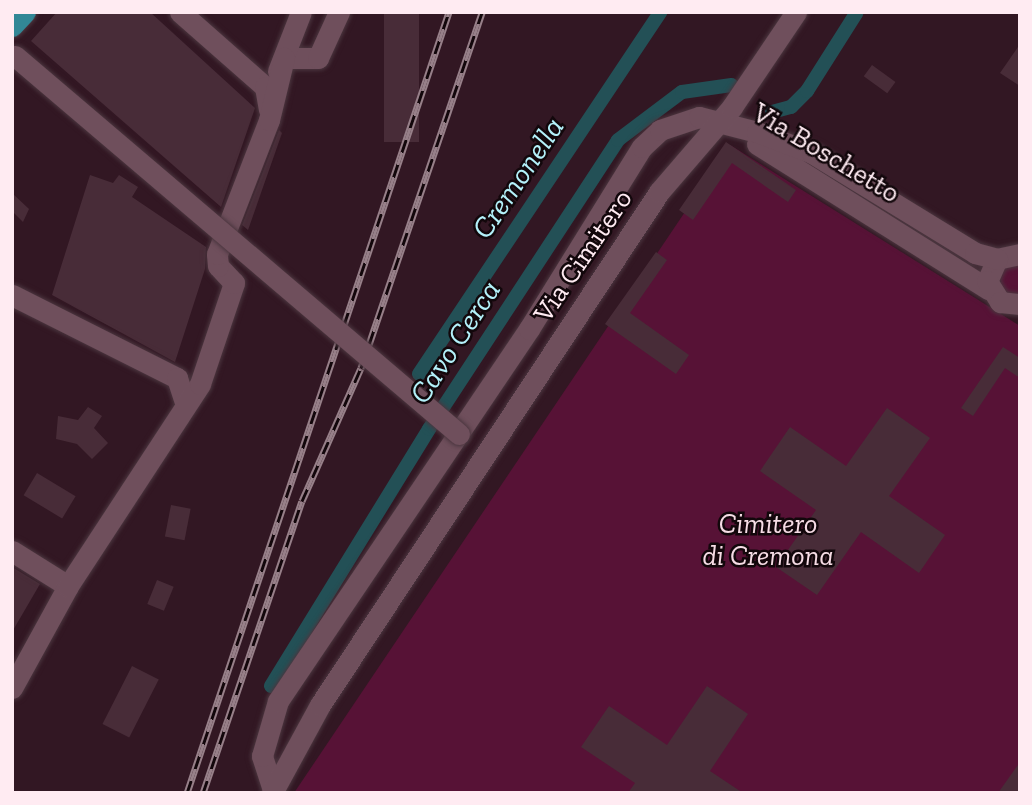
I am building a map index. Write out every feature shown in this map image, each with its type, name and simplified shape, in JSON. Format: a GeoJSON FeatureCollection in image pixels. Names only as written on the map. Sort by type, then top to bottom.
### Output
{"type":"FeatureCollection","features":[{"type":"Feature","properties":{"kind":"main road"},"geometry":{"type":"LineString","coordinates":[[12,26],[25,12]]}},
{"type":"Feature","properties":{"kind":"street"},"geometry":{"type":"LineString","coordinates":[[180,12],[251,76],[269,101],[260,142]]}},
{"type":"Feature","properties":{"kind":"street"},"geometry":{"type":"LineString","coordinates":[[12,688],[68,586],[184,400],[200,384],[234,283],[218,266],[217,254],[292,59],[301,12]]}},
{"type":"Feature","properties":{"kind":"street"},"geometry":{"type":"LineString","coordinates":[[251,76],[272,77],[292,59],[326,50],[339,12]]}},
{"type":"Feature","properties":{"kind":"street"},"geometry":{"type":"LineString","coordinates":[[720,121],[796,12]]}},
{"type":"Feature","properties":{"kind":"street"},"geometry":{"type":"LineString","coordinates":[[14,54],[459,434]]}},
{"type":"Feature","properties":{"kind":"street","name":"Via Cimitero"},"geometry":{"type":"LineString","coordinates":[[273,791],[262,756],[278,701],[459,434],[642,146],[679,120],[720,121]]}},
{"type":"Feature","properties":{"kind":"street","name":"Via Boschetto"},"geometry":{"type":"LineString","coordinates":[[720,121],[812,153],[975,253],[1012,254]]}},
{"type":"Feature","properties":{"kind":"street","name":"Via Boschetto"},"geometry":{"type":"LineString","coordinates":[[720,121],[989,289],[1000,302],[1020,304]]}},
{"type":"Feature","properties":{"kind":"street","name":"Via Cimitero"},"geometry":{"type":"LineString","coordinates":[[273,791],[320,705],[659,192],[720,121]]}},
{"type":"Feature","properties":{"kind":"street","name":"Via Boschetto"},"geometry":{"type":"LineString","coordinates":[[989,289],[988,272],[1012,254]]}},
{"type":"Feature","properties":{"kind":"street"},"geometry":{"type":"LineString","coordinates":[[21,297],[177,378],[184,400]]}},
{"type":"Feature","properties":{"kind":"street"},"geometry":{"type":"LineString","coordinates":[[12,551],[68,586]]}},
{"type":"Feature","properties":{"kind":"green space","name":"Cimitero di Cremona"},"geometry":{"type":"Polygon","coordinates":[[[730,145],[1020,326],[1020,793],[294,793],[730,145]]]}},
{"type":"Feature","properties":{"kind":"green space"},"geometry":{"type":"Polygon","coordinates":[[[1020,263],[1020,295],[1003,295],[998,269],[1020,263]]]}},
{"type":"Feature","properties":{"kind":"building"},"geometry":{"type":"Polygon","coordinates":[[[57,12],[150,12],[255,108],[221,207],[31,41],[57,12]]]}},
{"type":"Feature","properties":{"kind":"building"},"geometry":{"type":"Polygon","coordinates":[[[384,12],[419,12],[419,142],[384,142],[384,12]]]}},
{"type":"Feature","properties":{"kind":"building"},"geometry":{"type":"Polygon","coordinates":[[[1020,44],[1020,86],[1000,73],[1020,44]]]}},
{"type":"Feature","properties":{"kind":"building"},"geometry":{"type":"Polygon","coordinates":[[[872,65],[895,82],[887,93],[864,76],[872,65]]]}},
{"type":"Feature","properties":{"kind":"building"},"geometry":{"type":"Polygon","coordinates":[[[279,130],[282,133],[248,230],[242,225],[279,130]]]}},
{"type":"Feature","properties":{"kind":"building"},"geometry":{"type":"Polygon","coordinates":[[[726,142],[796,190],[788,202],[732,163],[693,220],[679,210],[726,142]]]}},
{"type":"Feature","properties":{"kind":"building"},"geometry":{"type":"Polygon","coordinates":[[[90,175],[113,183],[119,175],[138,187],[132,197],[206,247],[205,269],[175,362],[52,295],[90,175]]]}},
{"type":"Feature","properties":{"kind":"building"},"geometry":{"type":"Polygon","coordinates":[[[12,193],[29,209],[23,222],[12,211],[12,193]]]}},
{"type":"Feature","properties":{"kind":"building"},"geometry":{"type":"Polygon","coordinates":[[[656,252],[667,260],[630,313],[689,355],[676,374],[605,324],[656,252]]]}},
{"type":"Feature","properties":{"kind":"building"},"geometry":{"type":"Polygon","coordinates":[[[1003,347],[1020,358],[1020,378],[1005,368],[973,416],[961,408],[1003,347]]]}},
{"type":"Feature","properties":{"kind":"building"},"geometry":{"type":"Polygon","coordinates":[[[88,407],[102,416],[94,428],[108,443],[92,459],[77,444],[56,439],[58,416],[78,420],[88,407]]]}},
{"type":"Feature","properties":{"kind":"building"},"geometry":{"type":"Polygon","coordinates":[[[887,408],[930,438],[889,496],[945,535],[919,573],[861,532],[817,595],[776,567],[816,510],[760,471],[790,427],[846,466],[887,408]]]}},
{"type":"Feature","properties":{"kind":"building"},"geometry":{"type":"Polygon","coordinates":[[[37,473],[76,496],[62,518],[24,495],[37,473]]]}},
{"type":"Feature","properties":{"kind":"building"},"geometry":{"type":"Polygon","coordinates":[[[171,505],[191,509],[185,540],[165,536],[171,505]]]}},
{"type":"Feature","properties":{"kind":"building"},"geometry":{"type":"Polygon","coordinates":[[[12,567],[40,584],[12,632],[12,567]]]}},
{"type":"Feature","properties":{"kind":"building"},"geometry":{"type":"Polygon","coordinates":[[[157,580],[174,587],[164,611],[147,604],[157,580]]]}},
{"type":"Feature","properties":{"kind":"building"},"geometry":{"type":"Polygon","coordinates":[[[132,666],[159,680],[129,738],[102,724],[132,666]]]}},
{"type":"Feature","properties":{"kind":"building"},"geometry":{"type":"Polygon","coordinates":[[[707,686],[748,714],[710,771],[743,793],[628,793],[635,783],[581,747],[609,706],[667,745],[707,686]]]}},
{"type":"Feature","properties":{"kind":"building"},"geometry":{"type":"Polygon","coordinates":[[[1020,762],[1020,793],[998,793],[1020,762]]]}},
{"type":"Feature","properties":{"kind":"waterway","name":"Cremonella"},"geometry":{"type":"LineString","coordinates":[[419,374],[660,12]]}},
{"type":"Feature","properties":{"kind":"waterway","name":"Cavo Cerca"},"geometry":{"type":"LineString","coordinates":[[772,112],[791,107],[807,91],[857,12]]}},
{"type":"Feature","properties":{"kind":"waterway","name":"Cavo Cerca"},"geometry":{"type":"LineString","coordinates":[[271,686],[429,429],[618,140],[682,92],[732,85]]}},
{"type":"Feature","properties":{"kind":"railway"},"geometry":{"type":"LineString","coordinates":[[187,793],[449,12]]}},
{"type":"Feature","properties":{"kind":"railway"},"geometry":{"type":"LineString","coordinates":[[203,793],[302,501],[361,368],[482,12]]}}]}
